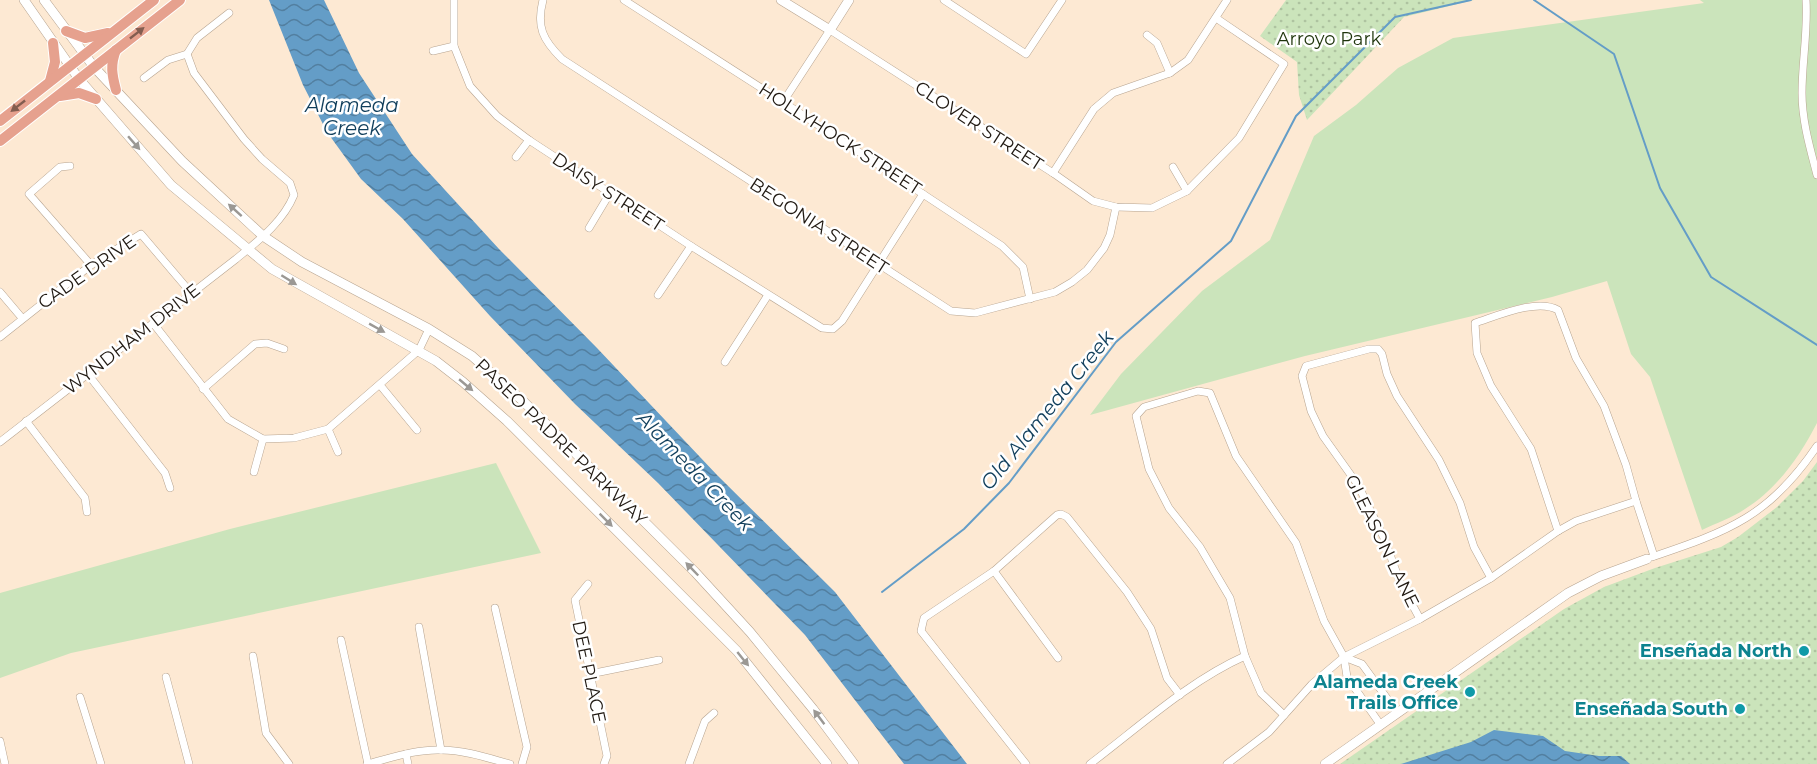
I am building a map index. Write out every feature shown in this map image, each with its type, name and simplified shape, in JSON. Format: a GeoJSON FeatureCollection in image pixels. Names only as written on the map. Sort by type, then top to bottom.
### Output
{"type":"FeatureCollection","features":[{"type":"Feature","properties":{"kind":"main road","name":"PASEO PADRE PARKWAY"},"geometry":{"type":"LineString","coordinates":[[24,0],[69,66],[171,185],[246,250],[272,269],[298,286],[419,350],[463,382],[507,421],[736,651],[827,764]]}},
{"type":"Feature","properties":{"kind":"main road","name":"PASEO PADRE PARKWAY"},"geometry":{"type":"LineString","coordinates":[[44,0],[94,67],[182,161],[263,236],[302,262],[429,329],[472,356],[524,402],[695,572],[750,632],[813,709],[854,764]]}},
{"type":"Feature","properties":{"kind":"main road"},"geometry":{"type":"LineString","coordinates":[[0,121],[154,0]]}},
{"type":"Feature","properties":{"kind":"main road"},"geometry":{"type":"LineString","coordinates":[[0,141],[180,0]]}},
{"type":"Feature","properties":{"kind":"main road","name":"CLOVER STREET"},"geometry":{"type":"LineString","coordinates":[[781,0],[830,30]]}},
{"type":"Feature","properties":{"kind":"main road"},"geometry":{"type":"LineString","coordinates":[[830,30],[849,0]]}},
{"type":"Feature","properties":{"kind":"main road"},"geometry":{"type":"LineString","coordinates":[[66,31],[85,38],[114,31]]}},
{"type":"Feature","properties":{"kind":"main road"},"geometry":{"type":"LineString","coordinates":[[50,81],[55,62],[53,43]]}},
{"type":"Feature","properties":{"kind":"main road"},"geometry":{"type":"LineString","coordinates":[[116,90],[112,74],[112,60],[117,49]]}},
{"type":"Feature","properties":{"kind":"main road"},"geometry":{"type":"LineString","coordinates":[[54,98],[79,93],[96,99]]}},
{"type":"Feature","properties":{"kind":"main road"},"geometry":{"type":"LineString","coordinates":[[1325,764],[1568,593],[1601,576],[1650,557]]}},
{"type":"Feature","properties":{"kind":"street","name":"DAISY STREET"},"geometry":{"type":"LineString","coordinates":[[454,0],[454,46],[470,86],[497,116],[529,140],[768,295],[822,328],[833,329],[842,321],[877,264]]}},
{"type":"Feature","properties":{"kind":"street","name":"BEGONIA STREET"},"geometry":{"type":"LineString","coordinates":[[543,0],[540,22],[543,36],[562,59],[951,310],[975,313],[1055,292],[1072,282],[1087,270],[1104,248],[1110,234],[1116,207]]}},
{"type":"Feature","properties":{"kind":"street","name":"HOLLYHOCK STREET"},"geometry":{"type":"LineString","coordinates":[[624,0],[1002,246],[1023,267],[1030,299]]}},
{"type":"Feature","properties":{"kind":"street"},"geometry":{"type":"LineString","coordinates":[[944,0],[1026,54],[1062,0]]}},
{"type":"Feature","properties":{"kind":"street"},"geometry":{"type":"LineString","coordinates":[[1053,173],[1094,109],[1113,93],[1170,73],[1188,60],[1227,0]]}},
{"type":"Feature","properties":{"kind":"street"},"geometry":{"type":"LineString","coordinates":[[1806,0],[1802,96],[1806,130],[1817,175]]}},
{"type":"Feature","properties":{"kind":"street"},"geometry":{"type":"LineString","coordinates":[[144,78],[168,60],[187,54],[197,38],[229,13]]}},
{"type":"Feature","properties":{"kind":"street","name":"CLOVER STREET"},"geometry":{"type":"LineString","coordinates":[[830,30],[1093,201],[1116,207],[1152,208],[1187,191],[1239,138],[1284,64],[1216,18]]}},
{"type":"Feature","properties":{"kind":"street"},"geometry":{"type":"LineString","coordinates":[[783,102],[830,30]]}},
{"type":"Feature","properties":{"kind":"street"},"geometry":{"type":"LineString","coordinates":[[1147,35],[1156,43],[1170,73]]}},
{"type":"Feature","properties":{"kind":"street"},"geometry":{"type":"LineString","coordinates":[[433,51],[454,46]]}},
{"type":"Feature","properties":{"kind":"street","name":"WYNDHAM DRIVE"},"geometry":{"type":"LineString","coordinates":[[0,442],[192,294],[263,236],[288,209],[294,195],[290,183],[262,159],[244,139],[194,73],[187,54]]}},
{"type":"Feature","properties":{"kind":"street"},"geometry":{"type":"LineString","coordinates":[[516,157],[529,140]]}},
{"type":"Feature","properties":{"kind":"street"},"geometry":{"type":"LineString","coordinates":[[70,165],[60,167],[29,194],[91,265]]}},
{"type":"Feature","properties":{"kind":"street"},"geometry":{"type":"LineString","coordinates":[[1173,167],[1187,191]]}},
{"type":"Feature","properties":{"kind":"street"},"geometry":{"type":"LineString","coordinates":[[589,228],[610,193]]}},
{"type":"Feature","properties":{"kind":"street"},"geometry":{"type":"LineString","coordinates":[[877,264],[923,194]]}},
{"type":"Feature","properties":{"kind":"street","name":"CADE DRIVE"},"geometry":{"type":"LineString","coordinates":[[0,337],[91,265],[141,234],[192,294]]}},
{"type":"Feature","properties":{"kind":"street"},"geometry":{"type":"LineString","coordinates":[[658,295],[691,246]]}},
{"type":"Feature","properties":{"kind":"street"},"geometry":{"type":"LineString","coordinates":[[0,292],[22,318]]}},
{"type":"Feature","properties":{"kind":"street"},"geometry":{"type":"LineString","coordinates":[[725,362],[768,295]]}},
{"type":"Feature","properties":{"kind":"street"},"geometry":{"type":"LineString","coordinates":[[1558,531],[1531,449],[1491,386],[1478,353],[1475,323],[1515,310],[1540,305],[1551,306],[1558,310],[1576,358],[1604,406],[1626,465],[1650,557],[1716,535],[1755,513],[1791,481],[1817,446]]}},
{"type":"Feature","properties":{"kind":"street"},"geometry":{"type":"LineString","coordinates":[[153,323],[228,419],[263,439],[294,438],[328,429],[419,350],[429,329]]}},
{"type":"Feature","properties":{"kind":"street"},"geometry":{"type":"LineString","coordinates":[[203,388],[255,344],[267,343],[284,349]]}},
{"type":"Feature","properties":{"kind":"street","name":"GLEASON LANE"},"geometry":{"type":"LineString","coordinates":[[1420,619],[1400,582],[1384,538],[1358,485],[1323,436],[1311,411],[1302,376],[1306,366],[1369,349],[1378,349],[1397,396],[1439,460],[1456,494],[1474,547],[1491,578]]}},
{"type":"Feature","properties":{"kind":"street"},"geometry":{"type":"LineString","coordinates":[[87,373],[165,473],[170,488]]}},
{"type":"Feature","properties":{"kind":"street"},"geometry":{"type":"LineString","coordinates":[[380,385],[417,430]]}},
{"type":"Feature","properties":{"kind":"street"},"geometry":{"type":"LineString","coordinates":[[1284,715],[1262,693],[1245,656],[1230,598],[1200,547],[1169,508],[1149,469],[1136,416],[1144,407],[1198,391],[1210,393],[1236,456],[1296,543],[1324,621],[1344,657],[1347,677],[1380,724]]}},
{"type":"Feature","properties":{"kind":"street"},"geometry":{"type":"LineString","coordinates":[[26,421],[85,498],[87,512]]}},
{"type":"Feature","properties":{"kind":"street"},"geometry":{"type":"LineString","coordinates":[[328,429],[338,452]]}},
{"type":"Feature","properties":{"kind":"street"},"geometry":{"type":"LineString","coordinates":[[254,472],[263,439]]}},
{"type":"Feature","properties":{"kind":"street"},"geometry":{"type":"LineString","coordinates":[[1227,764],[1269,732],[1312,684],[1344,657],[1420,619],[1491,578],[1576,521],[1636,501]]}},
{"type":"Feature","properties":{"kind":"street"},"geometry":{"type":"LineString","coordinates":[[1026,764],[921,631],[924,618],[994,571],[1057,515],[1068,517],[1127,592],[1150,629],[1167,678],[1180,695]]}},
{"type":"Feature","properties":{"kind":"street"},"geometry":{"type":"LineString","coordinates":[[994,571],[1058,658]]}},
{"type":"Feature","properties":{"kind":"street","name":"DEE PLACE"},"geometry":{"type":"LineString","coordinates":[[588,584],[575,600],[607,756],[604,764]]}},
{"type":"Feature","properties":{"kind":"street"},"geometry":{"type":"LineString","coordinates":[[495,608],[527,747],[522,764]]}},
{"type":"Feature","properties":{"kind":"street"},"geometry":{"type":"LineString","coordinates":[[419,627],[441,750]]}},
{"type":"Feature","properties":{"kind":"street"},"geometry":{"type":"LineString","coordinates":[[341,640],[368,764],[406,754],[441,750],[476,754],[510,764]]}},
{"type":"Feature","properties":{"kind":"street"},"geometry":{"type":"LineString","coordinates":[[253,656],[266,733],[289,764]]}},
{"type":"Feature","properties":{"kind":"street"},"geometry":{"type":"LineString","coordinates":[[1090,764],[1180,695],[1223,666],[1245,656]]}},
{"type":"Feature","properties":{"kind":"street"},"geometry":{"type":"LineString","coordinates":[[1344,657],[1362,664],[1397,712]]}},
{"type":"Feature","properties":{"kind":"street"},"geometry":{"type":"LineString","coordinates":[[590,674],[659,660]]}},
{"type":"Feature","properties":{"kind":"street"},"geometry":{"type":"LineString","coordinates":[[166,677],[189,764]]}},
{"type":"Feature","properties":{"kind":"street"},"geometry":{"type":"LineString","coordinates":[[81,697],[101,764]]}},
{"type":"Feature","properties":{"kind":"street"},"geometry":{"type":"LineString","coordinates":[[689,764],[705,721],[714,713]]}},
{"type":"Feature","properties":{"kind":"street"},"geometry":{"type":"LineString","coordinates":[[0,741],[5,764]]}},
{"type":"Feature","properties":{"kind":"street"},"geometry":{"type":"LineString","coordinates":[[406,754],[408,764]]}},
{"type":"Feature","properties":{"kind":"green space","name":"Arroyo Park"},"geometry":{"type":"Polygon","coordinates":[[[1286,0],[1474,0],[1404,17],[1307,120],[1299,95],[1297,62],[1260,36],[1286,0]]]}},
{"type":"Feature","properties":{"kind":"green space"},"geometry":{"type":"Polygon","coordinates":[[[1700,0],[1817,0],[1817,423],[1787,471],[1757,501],[1729,518],[1702,530],[1650,377],[1631,354],[1607,281],[1552,297],[1305,356],[1090,415],[1121,374],[1202,291],[1270,240],[1314,136],[1356,105],[1398,68],[1453,38],[1704,3],[1700,0]]]}},
{"type":"Feature","properties":{"kind":"green space"},"geometry":{"type":"Polygon","coordinates":[[[1817,462],[1817,764],[1340,764],[1564,609],[1604,587],[1721,547],[1738,537],[1777,507],[1803,481],[1817,462]]]}},
{"type":"Feature","properties":{"kind":"green space"},"geometry":{"type":"Polygon","coordinates":[[[496,463],[541,553],[71,653],[0,678],[0,593],[230,529],[496,463]]]}},
{"type":"Feature","properties":{"kind":"water","name":"Alameda Creek"},"geometry":{"type":"Polygon","coordinates":[[[269,0],[324,0],[359,73],[412,154],[499,249],[597,348],[717,475],[835,592],[967,764],[904,764],[805,635],[658,483],[575,404],[490,316],[403,219],[361,179],[327,132],[303,85],[269,0]]]}},
{"type":"Feature","properties":{"kind":"water"},"geometry":{"type":"Polygon","coordinates":[[[1494,730],[1543,736],[1565,751],[1599,756],[1621,756],[1630,764],[1401,764],[1471,742],[1494,730]]]}},
{"type":"Feature","properties":{"kind":"waterway","name":"Old Alameda Creek"},"geometry":{"type":"LineString","coordinates":[[882,592],[964,529],[1009,483],[1116,342],[1231,241],[1296,116],[1395,17],[1471,0]]}},
{"type":"Feature","properties":{"kind":"waterway","name":"Old Alameda Creek"},"geometry":{"type":"LineString","coordinates":[[1534,0],[1614,54],[1660,188],[1711,277],[1817,345]]}},
{"type":"Feature","properties":{"kind":"place","name":"Enseñada North"},"geometry":{"type":"Point","coordinates":[1804,651]}},
{"type":"Feature","properties":{"kind":"place","name":"Alameda Creek Trails Office"},"geometry":{"type":"Point","coordinates":[1470,692]}},
{"type":"Feature","properties":{"kind":"place","name":"Enseñada South"},"geometry":{"type":"Point","coordinates":[1740,709]}}]}
